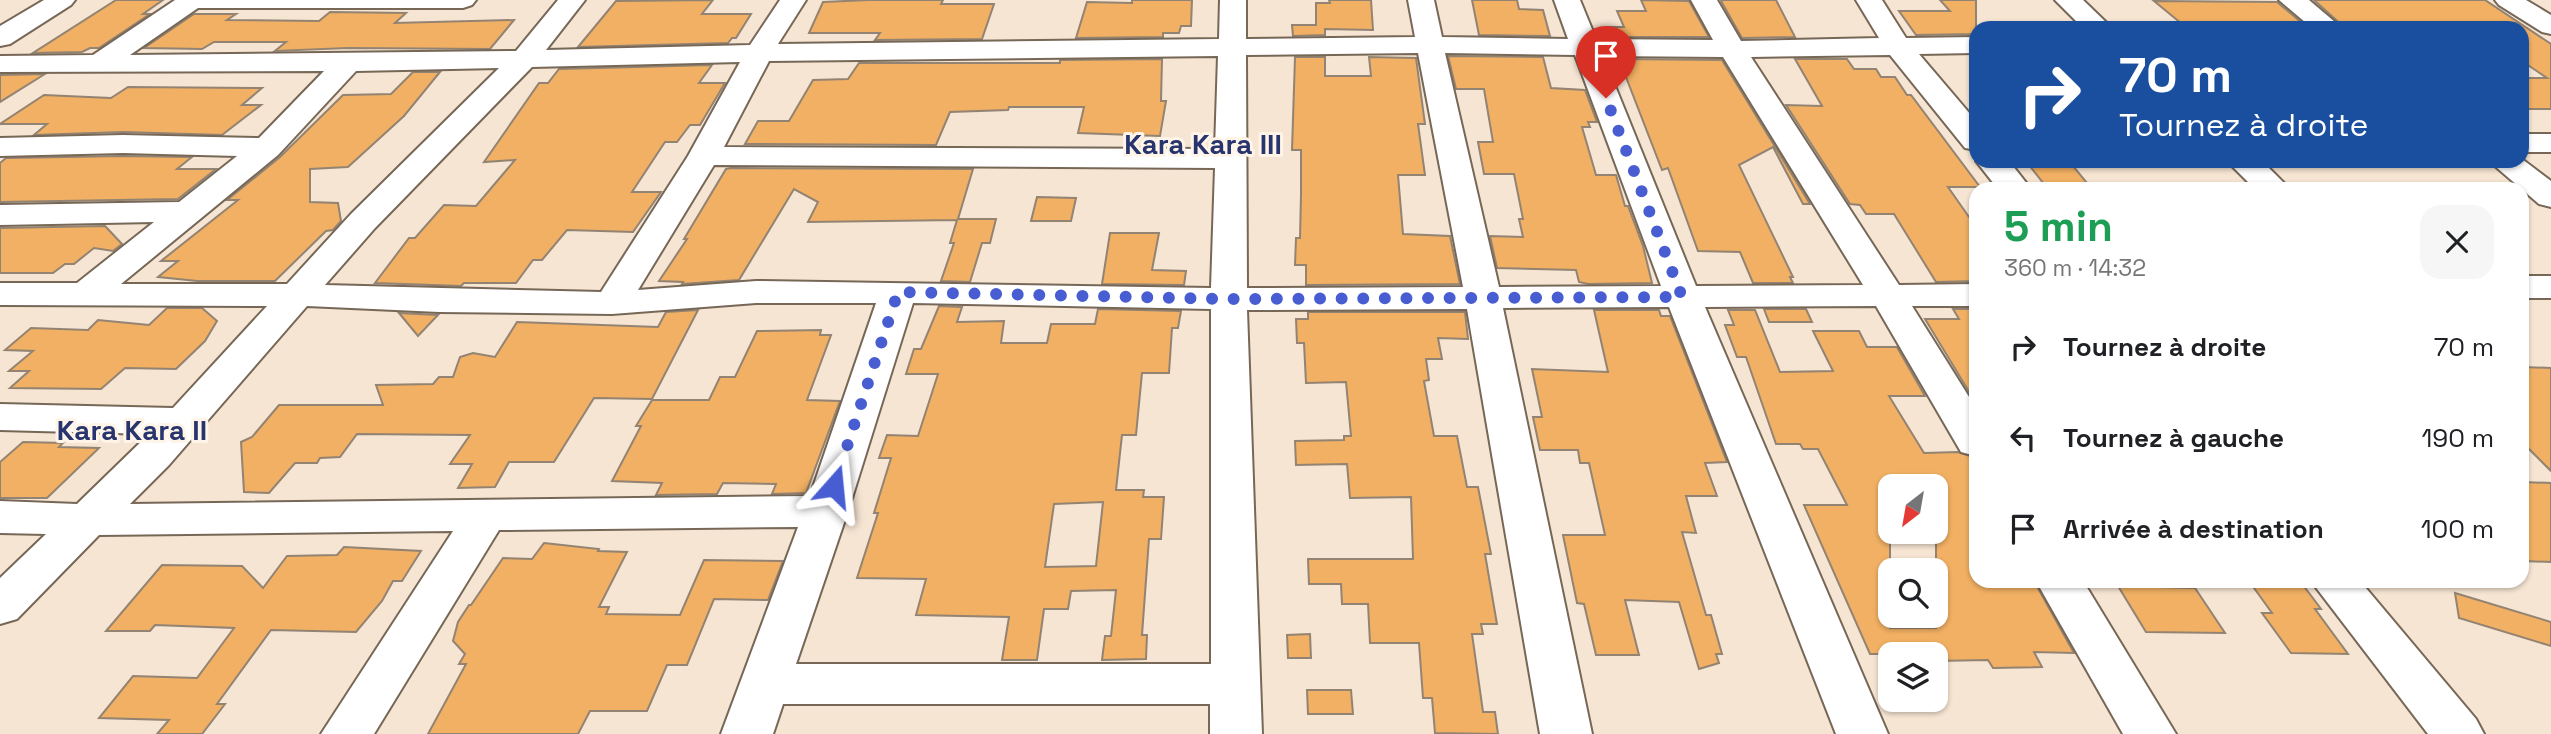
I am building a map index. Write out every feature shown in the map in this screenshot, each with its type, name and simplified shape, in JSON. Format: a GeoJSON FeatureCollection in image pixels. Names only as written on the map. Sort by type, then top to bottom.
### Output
{"type":"FeatureCollection","features":[{"type":"Feature","properties":{"kind":"street"},"geometry":{"type":"LineString","coordinates":[[99,64],[192,0],[463,0]]}},
{"type":"Feature","properties":{"kind":"street"},"geometry":{"type":"LineString","coordinates":[[0,607],[154,455],[363,221],[524,59],[572,0]]}},
{"type":"Feature","properties":{"kind":"street"},"geometry":{"type":"LineString","coordinates":[[612,303],[704,156],[760,53],[793,0]]}},
{"type":"Feature","properties":{"kind":"street"},"geometry":{"type":"LineString","coordinates":[[1233,0],[1229,299],[1236,734]]}},
{"type":"Feature","properties":{"kind":"street"},"geometry":{"type":"LineString","coordinates":[[1421,0],[1473,261],[1483,297],[1566,734]]}},
{"type":"Feature","properties":{"kind":"street"},"geometry":{"type":"LineString","coordinates":[[1567,0],[1682,297],[1862,734]]}},
{"type":"Feature","properties":{"kind":"street"},"geometry":{"type":"LineString","coordinates":[[1704,0],[1969,430]]}},
{"type":"Feature","properties":{"kind":"street"},"geometry":{"type":"LineString","coordinates":[[1869,0],[1897,46],[1969,133]]}},
{"type":"Feature","properties":{"kind":"street"},"geometry":{"type":"LineString","coordinates":[[2068,0],[2091,21]]}},
{"type":"Feature","properties":{"kind":"street"},"geometry":{"type":"LineString","coordinates":[[2292,0],[2320,21]]}},
{"type":"Feature","properties":{"kind":"street"},"geometry":{"type":"LineString","coordinates":[[2508,0],[2528,21]]}},
{"type":"Feature","properties":{"kind":"street"},"geometry":{"type":"LineString","coordinates":[[11,4],[59,2]]}},
{"type":"Feature","properties":{"kind":"street"},"geometry":{"type":"LineString","coordinates":[[0,38],[59,2]]}},
{"type":"Feature","properties":{"kind":"street"},"geometry":{"type":"LineString","coordinates":[[2529,22],[2544,37]]}},
{"type":"Feature","properties":{"kind":"street"},"geometry":{"type":"LineString","coordinates":[[0,64],[348,63],[760,53],[1429,45],[1587,49],[1969,45]]}},
{"type":"Feature","properties":{"kind":"street"},"geometry":{"type":"LineString","coordinates":[[86,294],[267,148],[348,63]]}},
{"type":"Feature","properties":{"kind":"street"},"geometry":{"type":"LineString","coordinates":[[2529,143],[2551,143]]}},
{"type":"Feature","properties":{"kind":"street"},"geometry":{"type":"LineString","coordinates":[[0,147],[123,144],[267,148]]}},
{"type":"Feature","properties":{"kind":"street"},"geometry":{"type":"LineString","coordinates":[[704,156],[1232,159]]}},
{"type":"Feature","properties":{"kind":"street"},"geometry":{"type":"LineString","coordinates":[[1998,168],[2009,182]]}},
{"type":"Feature","properties":{"kind":"street"},"geometry":{"type":"LineString","coordinates":[[2251,168],[2266,182]]}},
{"type":"Feature","properties":{"kind":"street"},"geometry":{"type":"LineString","coordinates":[[2514,168],[2551,197]]}},
{"type":"Feature","properties":{"kind":"street"},"geometry":{"type":"LineString","coordinates":[[0,215],[185,212]]}},
{"type":"Feature","properties":{"kind":"street"},"geometry":{"type":"LineString","coordinates":[[2529,287],[2551,287]]}},
{"type":"Feature","properties":{"kind":"street"},"geometry":{"type":"LineString","coordinates":[[0,294],[296,295],[439,301],[612,303],[756,292],[898,292],[1229,299],[1969,295]]}},
{"type":"Feature","properties":{"kind":"street"},"geometry":{"type":"LineString","coordinates":[[747,734],[826,511],[898,292]]}},
{"type":"Feature","properties":{"kind":"street"},"geometry":{"type":"LineString","coordinates":[[0,417],[182,422]]}},
{"type":"Feature","properties":{"kind":"street"},"geometry":{"type":"LineString","coordinates":[[0,517],[86,520],[826,511]]}},
{"type":"Feature","properties":{"kind":"street"},"geometry":{"type":"LineString","coordinates":[[347,734],[487,514]]}},
{"type":"Feature","properties":{"kind":"street"},"geometry":{"type":"LineString","coordinates":[[2063,588],[2150,734]]}},
{"type":"Feature","properties":{"kind":"street"},"geometry":{"type":"LineString","coordinates":[[2340,588],[2458,734]]}},
{"type":"Feature","properties":{"kind":"street"},"geometry":{"type":"LineString","coordinates":[[764,684],[1237,684]]}},
{"type":"Feature","properties":{"kind":"building"},"geometry":{"type":"Polygon","coordinates":[[[116,0],[163,0],[143,14],[150,14],[99,48],[82,52],[33,53],[116,0]]]}},
{"type":"Feature","properties":{"kind":"building"},"geometry":{"type":"Polygon","coordinates":[[[713,0],[702,14],[751,14],[736,38],[732,38],[728,43],[578,47],[616,1],[713,0]]]}},
{"type":"Feature","properties":{"kind":"building"},"geometry":{"type":"Polygon","coordinates":[[[943,0],[941,4],[994,4],[982,39],[875,40],[880,33],[809,33],[823,2],[943,0]]]}},
{"type":"Feature","properties":{"kind":"building"},"geometry":{"type":"Polygon","coordinates":[[[1132,0],[1192,0],[1191,26],[1181,26],[1179,33],[1163,33],[1163,37],[1076,38],[1087,2],[1132,3],[1132,0]]]}},
{"type":"Feature","properties":{"kind":"building"},"geometry":{"type":"Polygon","coordinates":[[[1329,0],[1371,0],[1373,30],[1325,29],[1325,35],[1293,36],[1292,25],[1316,25],[1316,3],[1330,3],[1329,0]]]}},
{"type":"Feature","properties":{"kind":"building"},"geometry":{"type":"Polygon","coordinates":[[[1472,0],[1517,0],[1519,9],[1543,10],[1550,36],[1479,35],[1472,0]]]}},
{"type":"Feature","properties":{"kind":"building"},"geometry":{"type":"Polygon","coordinates":[[[1641,0],[1689,1],[1709,37],[1610,37],[1607,27],[1624,27],[1617,11],[1646,11],[1641,0]]]}},
{"type":"Feature","properties":{"kind":"building"},"geometry":{"type":"Polygon","coordinates":[[[1776,0],[1795,37],[1742,38],[1721,1],[1776,0]]]}},
{"type":"Feature","properties":{"kind":"building"},"geometry":{"type":"Polygon","coordinates":[[[1940,0],[1976,0],[1976,21],[1969,21],[1969,34],[1916,35],[1899,11],[1950,11],[1940,0]]]}},
{"type":"Feature","properties":{"kind":"building"},"geometry":{"type":"Polygon","coordinates":[[[2314,0],[2485,0],[2516,21],[2337,21],[2314,0]]]}},
{"type":"Feature","properties":{"kind":"building"},"geometry":{"type":"Polygon","coordinates":[[[2154,1],[2277,2],[2300,21],[2178,21],[2154,1]]]}},
{"type":"Feature","properties":{"kind":"building"},"geometry":{"type":"Polygon","coordinates":[[[330,12],[406,13],[395,23],[514,20],[490,49],[348,48],[275,51],[286,42],[214,42],[202,49],[144,48],[194,14],[236,14],[227,20],[319,21],[330,12]]]}},
{"type":"Feature","properties":{"kind":"building"},"geometry":{"type":"Polygon","coordinates":[[[2529,29],[2551,44],[2551,109],[2529,109],[2529,78],[2547,78],[2529,66],[2529,29]]]}},
{"type":"Feature","properties":{"kind":"building"},"geometry":{"type":"Polygon","coordinates":[[[1448,56],[1543,57],[1551,88],[1585,90],[1597,122],[1588,122],[1590,127],[1582,127],[1596,175],[1616,175],[1625,206],[1628,206],[1643,246],[1652,283],[1588,284],[1579,282],[1576,270],[1497,268],[1490,236],[1523,237],[1519,219],[1523,219],[1514,174],[1484,174],[1478,142],[1493,142],[1484,89],[1456,89],[1448,56]]]}},
{"type":"Feature","properties":{"kind":"building"},"geometry":{"type":"Polygon","coordinates":[[[1295,57],[1325,57],[1325,76],[1371,76],[1369,57],[1416,58],[1425,124],[1418,124],[1425,175],[1398,175],[1403,234],[1450,236],[1460,284],[1306,285],[1306,265],[1295,265],[1296,238],[1300,238],[1301,150],[1292,150],[1295,57]]]}},
{"type":"Feature","properties":{"kind":"building"},"geometry":{"type":"Polygon","coordinates":[[[1162,59],[1161,101],[1166,101],[1160,136],[1078,133],[1084,107],[1009,107],[1008,110],[950,112],[936,145],[745,144],[758,121],[789,121],[813,80],[848,79],[859,63],[1060,63],[1060,60],[1162,59]]]}},
{"type":"Feature","properties":{"kind":"building"},"geometry":{"type":"Polygon","coordinates":[[[1619,59],[1722,60],[1810,204],[1803,204],[1773,147],[1739,165],[1793,277],[1790,277],[1793,283],[1753,283],[1740,252],[1698,251],[1668,168],[1662,170],[1619,59]]]}},
{"type":"Feature","properties":{"kind":"building"},"geometry":{"type":"Polygon","coordinates":[[[1795,59],[1847,59],[1854,69],[1876,69],[1881,77],[1895,77],[1907,95],[1911,95],[1976,182],[1969,182],[1969,187],[1948,187],[1969,217],[1969,281],[1936,282],[1894,214],[1866,214],[1860,205],[1850,204],[1786,105],[1822,106],[1795,59]]]}},
{"type":"Feature","properties":{"kind":"building"},"geometry":{"type":"Polygon","coordinates":[[[712,65],[699,83],[725,83],[700,125],[690,125],[677,142],[665,142],[632,192],[661,192],[633,232],[567,230],[542,260],[533,260],[516,283],[464,283],[461,286],[375,283],[409,238],[415,238],[444,205],[476,206],[515,160],[484,162],[539,83],[548,83],[559,69],[712,65]]]}},
{"type":"Feature","properties":{"kind":"building"},"geometry":{"type":"Polygon","coordinates":[[[413,72],[440,72],[404,116],[348,167],[310,169],[310,202],[338,203],[341,221],[333,230],[326,231],[275,281],[197,281],[158,277],[178,261],[161,261],[238,200],[227,200],[280,157],[343,95],[391,94],[413,72]]]}},
{"type":"Feature","properties":{"kind":"building"},"geometry":{"type":"Polygon","coordinates":[[[45,74],[0,102],[0,75],[45,74]]]}},
{"type":"Feature","properties":{"kind":"building"},"geometry":{"type":"Polygon","coordinates":[[[128,87],[262,88],[242,105],[261,105],[222,135],[123,132],[34,135],[47,124],[0,124],[44,95],[111,98],[128,87]]]}},
{"type":"Feature","properties":{"kind":"building"},"geometry":{"type":"Polygon","coordinates":[[[192,157],[177,169],[216,169],[178,199],[0,202],[0,163],[6,158],[192,157]]]}},
{"type":"Feature","properties":{"kind":"building"},"geometry":{"type":"Polygon","coordinates":[[[2031,168],[2075,168],[2086,182],[2042,182],[2031,168]]]}},
{"type":"Feature","properties":{"kind":"building"},"geometry":{"type":"Polygon","coordinates":[[[726,169],[973,169],[958,219],[996,219],[990,243],[982,243],[970,282],[941,281],[954,243],[950,243],[957,220],[808,222],[818,202],[794,189],[739,280],[682,284],[683,282],[659,281],[687,239],[684,239],[726,169]]]}},
{"type":"Feature","properties":{"kind":"building"},"geometry":{"type":"Polygon","coordinates":[[[1037,197],[1076,198],[1071,221],[1031,221],[1037,197]]]}},
{"type":"Feature","properties":{"kind":"building"},"geometry":{"type":"Polygon","coordinates":[[[105,226],[122,244],[113,251],[94,248],[74,264],[65,264],[53,273],[0,273],[0,228],[105,226]]]}},
{"type":"Feature","properties":{"kind":"building"},"geometry":{"type":"Polygon","coordinates":[[[1110,233],[1159,233],[1152,270],[1186,271],[1184,285],[1102,284],[1110,233]]]}},
{"type":"Feature","properties":{"kind":"building"},"geometry":{"type":"Polygon","coordinates":[[[939,306],[962,307],[957,322],[1004,321],[1001,343],[1047,343],[1051,324],[1095,324],[1098,309],[1181,311],[1178,328],[1172,328],[1169,373],[1142,373],[1136,435],[1122,435],[1116,490],[1144,490],[1143,497],[1164,497],[1161,539],[1149,539],[1142,635],[1147,635],[1146,659],[1102,660],[1105,636],[1111,636],[1116,590],[1071,591],[1068,609],[1044,609],[1037,660],[1002,660],[1009,617],[916,615],[926,579],[857,578],[878,513],[874,513],[891,458],[879,458],[887,435],[918,436],[938,374],[906,374],[914,349],[921,349],[939,306]],[[1103,502],[1054,504],[1045,567],[1096,566],[1103,502]]]}},
{"type":"Feature","properties":{"kind":"building"},"geometry":{"type":"Polygon","coordinates":[[[167,308],[202,308],[217,321],[205,341],[176,369],[125,368],[101,389],[10,388],[29,371],[9,371],[33,351],[5,350],[31,328],[88,330],[98,320],[149,325],[167,308]]]}},
{"type":"Feature","properties":{"kind":"building"},"geometry":{"type":"Polygon","coordinates":[[[1764,309],[1806,309],[1812,322],[1769,322],[1764,309]]]}},
{"type":"Feature","properties":{"kind":"building"},"geometry":{"type":"Polygon","coordinates":[[[1953,309],[1969,309],[1969,392],[1925,319],[1959,319],[1953,309]]]}},
{"type":"Feature","properties":{"kind":"building"},"geometry":{"type":"Polygon","coordinates":[[[698,310],[652,399],[594,398],[554,462],[509,462],[495,487],[458,488],[472,464],[450,464],[470,435],[357,434],[340,457],[320,458],[317,463],[295,463],[269,493],[244,492],[241,442],[252,437],[279,405],[383,405],[376,385],[433,384],[439,377],[453,377],[460,357],[473,353],[495,357],[517,322],[658,327],[666,312],[698,310]]]}},
{"type":"Feature","properties":{"kind":"building"},"geometry":{"type":"Polygon","coordinates":[[[1594,310],[1659,310],[1661,316],[1670,316],[1727,462],[1705,463],[1717,496],[1686,496],[1696,533],[1682,532],[1706,615],[1711,615],[1722,654],[1716,654],[1719,663],[1699,669],[1679,602],[1625,600],[1639,655],[1596,655],[1584,604],[1577,603],[1563,535],[1605,535],[1589,463],[1580,463],[1578,450],[1540,450],[1533,417],[1542,417],[1532,369],[1608,372],[1594,310]]]}},
{"type":"Feature","properties":{"kind":"building"},"geometry":{"type":"Polygon","coordinates":[[[1728,310],[1755,310],[1780,372],[1833,371],[1813,331],[1859,331],[1867,347],[1897,347],[1925,396],[1889,396],[1924,453],[1958,452],[1969,456],[1969,588],[2038,588],[2074,653],[2034,652],[2042,667],[1993,668],[1988,660],[1948,661],[1948,642],[1878,642],[1878,654],[1870,654],[1804,505],[1847,505],[1818,449],[1803,449],[1800,444],[1776,444],[1746,357],[1737,357],[1725,325],[1734,325],[1728,310]],[[1878,474],[1878,544],[1890,544],[1890,558],[1878,558],[1878,628],[1948,628],[1948,558],[1936,558],[1936,544],[1948,544],[1948,474],[1878,474]]]}},
{"type":"Feature","properties":{"kind":"building"},"geometry":{"type":"Polygon","coordinates":[[[1308,312],[1465,312],[1468,339],[1438,338],[1442,359],[1426,359],[1429,380],[1424,381],[1434,436],[1457,436],[1467,487],[1478,487],[1491,554],[1485,554],[1497,624],[1481,624],[1483,634],[1472,634],[1483,712],[1495,712],[1498,734],[1435,733],[1432,698],[1423,698],[1419,643],[1370,643],[1368,604],[1342,604],[1341,584],[1309,584],[1308,559],[1413,559],[1411,497],[1350,498],[1347,464],[1296,465],[1295,441],[1344,440],[1344,436],[1351,436],[1346,382],[1306,383],[1304,343],[1297,343],[1296,319],[1308,319],[1308,312]]]}},
{"type":"Feature","properties":{"kind":"building"},"geometry":{"type":"Polygon","coordinates":[[[399,313],[438,315],[418,336],[399,313]]]}},
{"type":"Feature","properties":{"kind":"building"},"geometry":{"type":"Polygon","coordinates":[[[821,330],[820,335],[831,335],[807,400],[840,401],[806,493],[772,494],[776,484],[723,483],[717,494],[656,495],[662,483],[612,481],[641,426],[636,426],[652,400],[709,400],[720,377],[735,377],[757,331],[821,330]]]}},
{"type":"Feature","properties":{"kind":"building"},"geometry":{"type":"Polygon","coordinates":[[[2529,367],[2551,368],[2551,471],[2529,449],[2529,367]]]}},
{"type":"Feature","properties":{"kind":"building"},"geometry":{"type":"Polygon","coordinates":[[[23,442],[63,443],[59,447],[99,448],[47,498],[0,498],[0,462],[23,442]]]}},
{"type":"Feature","properties":{"kind":"building"},"geometry":{"type":"Polygon","coordinates":[[[2529,482],[2551,483],[2551,562],[2529,561],[2529,482]]]}},
{"type":"Feature","properties":{"kind":"building"},"geometry":{"type":"Polygon","coordinates":[[[544,543],[599,549],[598,551],[627,552],[599,607],[609,607],[606,614],[680,615],[704,560],[783,561],[768,600],[714,599],[687,665],[667,665],[647,711],[590,711],[578,734],[428,734],[466,664],[459,664],[465,654],[453,641],[458,622],[503,558],[532,559],[544,543]]]}},
{"type":"Feature","properties":{"kind":"building"},"geometry":{"type":"Polygon","coordinates":[[[344,547],[421,551],[402,581],[393,581],[382,601],[356,632],[271,630],[217,704],[225,704],[202,734],[157,734],[169,720],[99,718],[133,676],[197,678],[234,628],[155,625],[150,631],[106,631],[162,565],[242,566],[263,588],[287,556],[337,555],[344,547]]]}},
{"type":"Feature","properties":{"kind":"building"},"geometry":{"type":"Polygon","coordinates":[[[2119,588],[2195,588],[2225,633],[2146,632],[2119,588]]]}},
{"type":"Feature","properties":{"kind":"building"},"geometry":{"type":"Polygon","coordinates":[[[2254,588],[2305,588],[2321,609],[2315,609],[2348,654],[2291,653],[2262,613],[2272,613],[2254,588]]]}},
{"type":"Feature","properties":{"kind":"building"},"geometry":{"type":"Polygon","coordinates":[[[2455,593],[2551,622],[2551,646],[2459,618],[2455,593]]]}},
{"type":"Feature","properties":{"kind":"building"},"geometry":{"type":"Polygon","coordinates":[[[1310,634],[1311,658],[1288,658],[1287,635],[1310,634]]]}},
{"type":"Feature","properties":{"kind":"building"},"geometry":{"type":"Polygon","coordinates":[[[1307,690],[1351,690],[1353,714],[1308,714],[1307,690]]]}},
{"type":"Feature","properties":{"kind":"district","name":"Kara Kara III"},"geometry":{"type":"Point","coordinates":[1203,144]}},
{"type":"Feature","properties":{"kind":"district","name":"Kara Kara II"},"geometry":{"type":"Point","coordinates":[132,430]}},
{"type":"Feature","properties":{"kind":"route"},"geometry":{"type":"LineString","coordinates":[[834,486],[898,292],[1229,299],[1682,297],[1606,98]]}}]}
